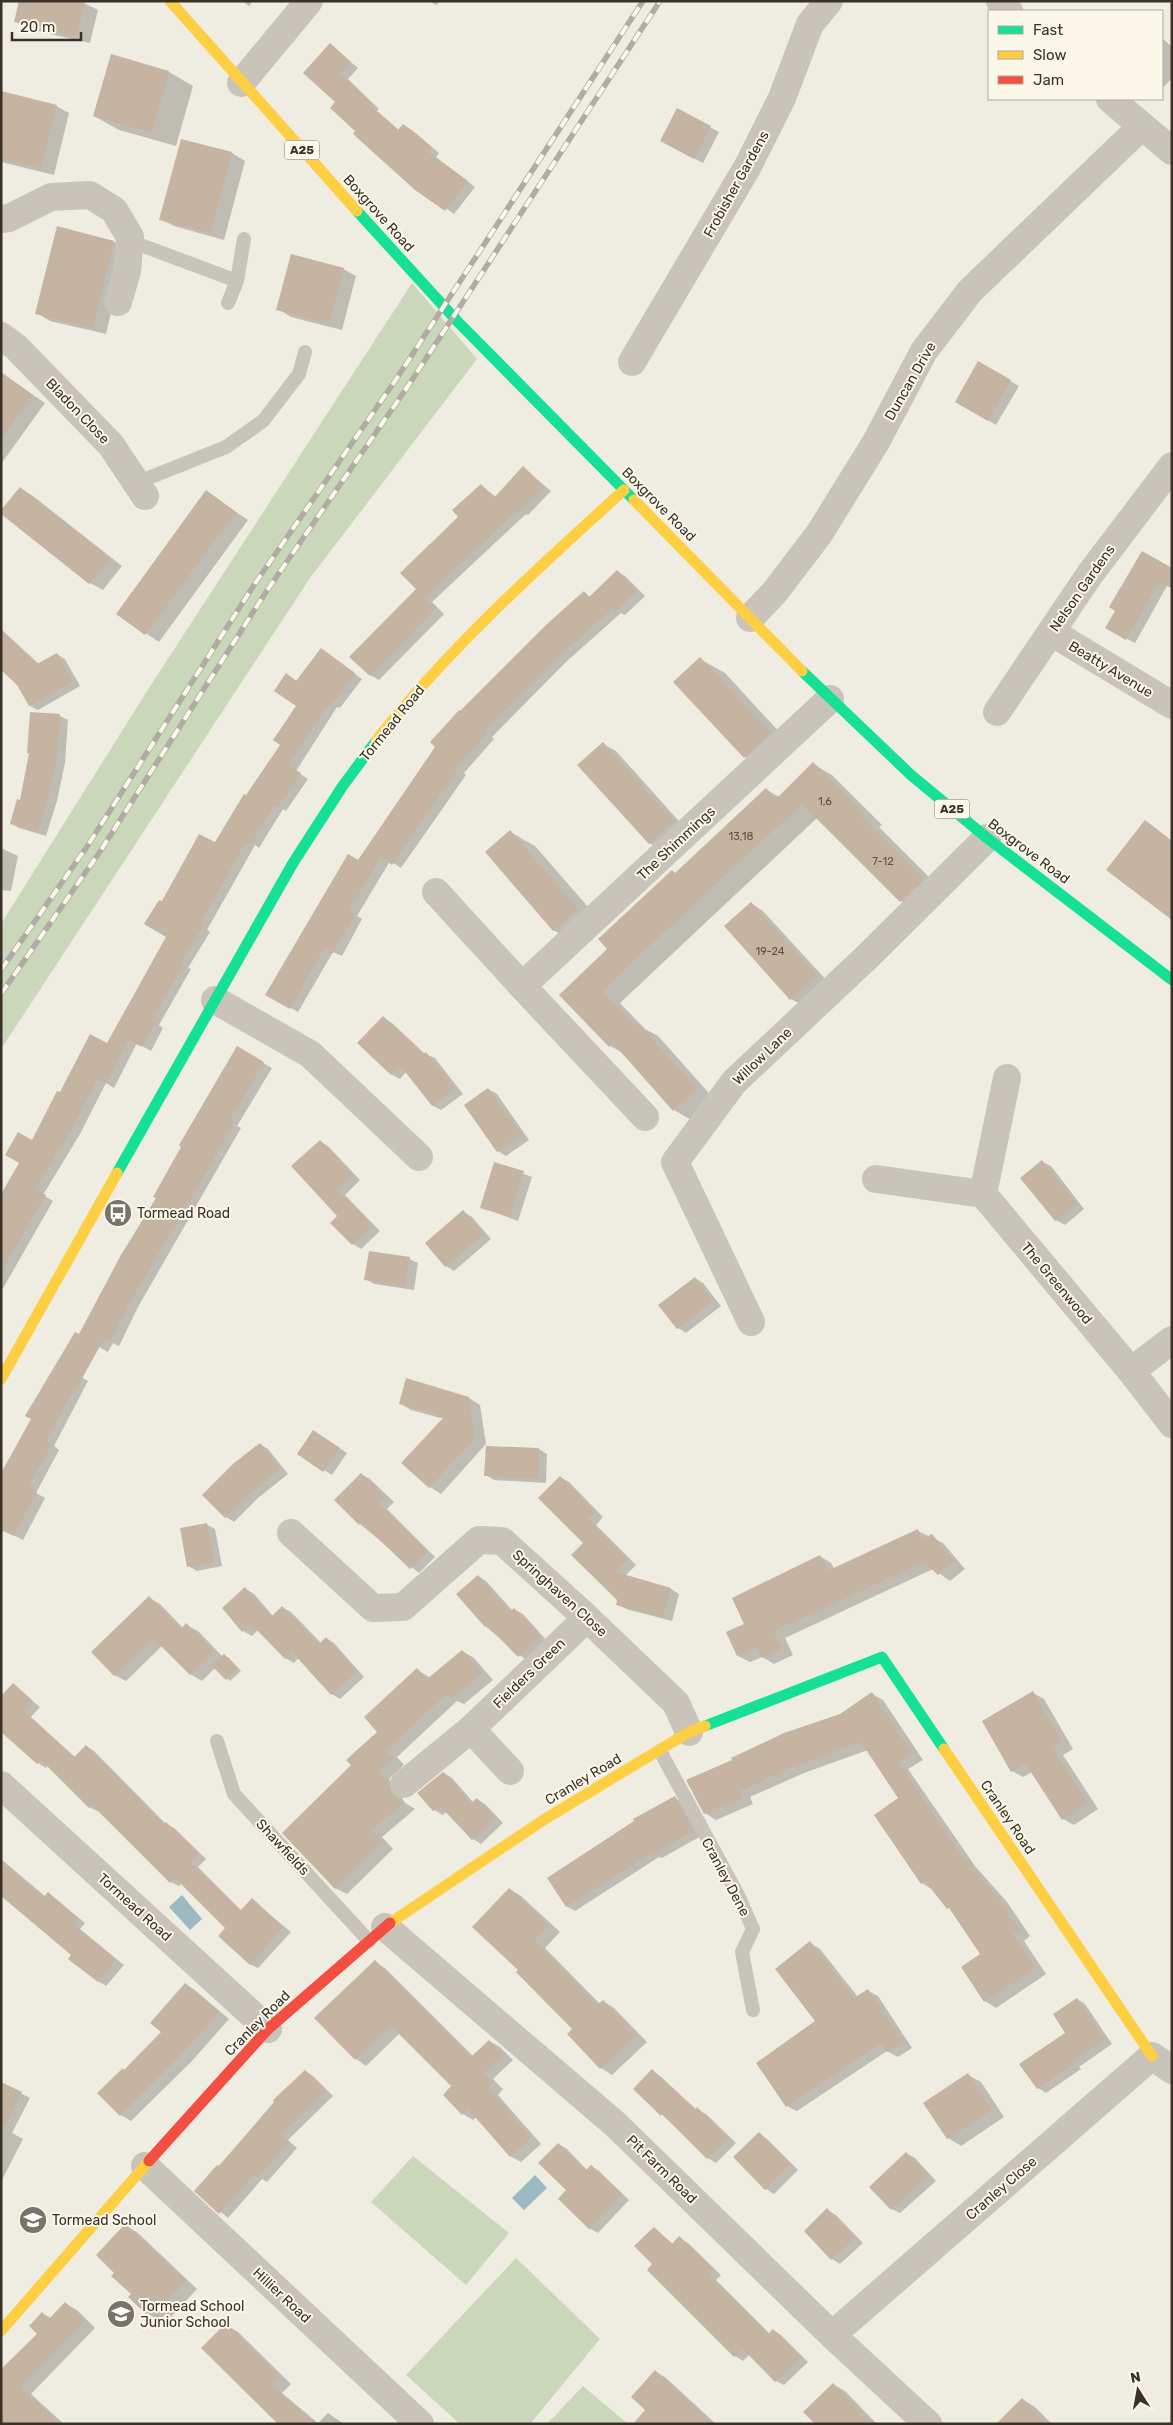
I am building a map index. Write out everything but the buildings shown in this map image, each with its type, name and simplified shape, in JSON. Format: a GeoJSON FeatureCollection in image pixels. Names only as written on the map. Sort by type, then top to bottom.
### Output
{"type":"FeatureCollection","features":[{"type":"Feature","properties":{"kind":"street","name":"Boxgrove Road"},"geometry":{"type":"LineString","coordinates":[[170,1],[241,83],[459,323],[830,699],[911,775],[987,838],[1172,980]]}},
{"type":"Feature","properties":{"kind":"street"},"geometry":{"type":"LineString","coordinates":[[241,83],[309,1]]}},
{"type":"Feature","properties":{"kind":"street","name":"Frobisher Gardens"},"geometry":{"type":"LineString","coordinates":[[632,362],[748,166],[782,98],[810,24],[829,1]]}},
{"type":"Feature","properties":{"kind":"street"},"geometry":{"type":"LineString","coordinates":[[1111,100],[1172,151]]}},
{"type":"Feature","properties":{"kind":"street","name":"Duncan Drive"},"geometry":{"type":"LineString","coordinates":[[750,618],[774,594],[818,534],[876,442],[924,351],[970,292],[1142,126]]}},
{"type":"Feature","properties":{"kind":"street"},"geometry":{"type":"LineString","coordinates":[[1,219],[15,215],[50,197],[90,195],[114,210],[130,237],[127,270],[118,302]]}},
{"type":"Feature","properties":{"kind":"street","name":"Bladon Close"},"geometry":{"type":"LineString","coordinates":[[1,336],[16,346],[111,445],[140,490]]}},
{"type":"Feature","properties":{"kind":"street","name":"Nelson Gardens"},"geometry":{"type":"LineString","coordinates":[[997,712],[1090,574],[1172,466]]}},
{"type":"Feature","properties":{"kind":"street","name":"Tormead Road"},"geometry":{"type":"LineString","coordinates":[[1,1380],[215,1000],[284,880],[343,785],[397,714],[432,674],[495,610],[624,490]]}},
{"type":"Feature","properties":{"kind":"street","name":"Beatty Avenue"},"geometry":{"type":"LineString","coordinates":[[1051,632],[1172,705]]}},
{"type":"Feature","properties":{"kind":"street","name":"The Shimmings"},"geometry":{"type":"LineString","coordinates":[[522,986],[830,699]]}},
{"type":"Feature","properties":{"kind":"street","name":"Willow Lane"},"geometry":{"type":"LineString","coordinates":[[750,1322],[675,1162],[734,1082],[867,957],[987,838]]}},
{"type":"Feature","properties":{"kind":"street"},"geometry":{"type":"LineString","coordinates":[[436,892],[645,1117]]}},
{"type":"Feature","properties":{"kind":"street"},"geometry":{"type":"LineString","coordinates":[[215,1000],[310,1054],[419,1157]]}},
{"type":"Feature","properties":{"kind":"street"},"geometry":{"type":"LineString","coordinates":[[876,1179],[983,1194],[1007,1078]]}},
{"type":"Feature","properties":{"kind":"street","name":"The Greenwood"},"geometry":{"type":"LineString","coordinates":[[983,1194],[1131,1371],[1172,1424]]}},
{"type":"Feature","properties":{"kind":"street"},"geometry":{"type":"LineString","coordinates":[[1131,1371],[1172,1340]]}},
{"type":"Feature","properties":{"kind":"street","name":"Springhaven Close"},"geometry":{"type":"LineString","coordinates":[[292,1534],[373,1608],[403,1607],[479,1540],[502,1541],[588,1618],[676,1703],[689,1732]]}},
{"type":"Feature","properties":{"kind":"street","name":"Fielders Green"},"geometry":{"type":"LineString","coordinates":[[404,1784],[471,1729],[588,1618]]}},
{"type":"Feature","properties":{"kind":"street","name":"Cranley Road"},"geometry":{"type":"LineString","coordinates":[[1,2331],[268,2029],[377,1934],[545,1819],[689,1732],[882,1657],[1162,2063]]}},
{"type":"Feature","properties":{"kind":"street"},"geometry":{"type":"LineString","coordinates":[[471,1729],[510,1771]]}},
{"type":"Feature","properties":{"kind":"street","name":"Tormead Road"},"geometry":{"type":"LineString","coordinates":[[1,1785],[268,2029]]}},
{"type":"Feature","properties":{"kind":"street","name":"Pit Farm Road"},"geometry":{"type":"LineString","coordinates":[[377,1934],[615,2124],[928,2424]]}},
{"type":"Feature","properties":{"kind":"street","name":"Cranley Close"},"geometry":{"type":"LineString","coordinates":[[832,2334],[1162,2063]]}},
{"type":"Feature","properties":{"kind":"street","name":"Hillier Road"},"geometry":{"type":"LineString","coordinates":[[145,2166],[420,2424]]}},
{"type":"Feature","properties":{"kind":"lane"},"geometry":{"type":"LineString","coordinates":[[228,303],[237,281],[244,239]]}},
{"type":"Feature","properties":{"kind":"lane"},"geometry":{"type":"LineString","coordinates":[[130,241],[237,281]]}},
{"type":"Feature","properties":{"kind":"lane"},"geometry":{"type":"LineString","coordinates":[[140,490],[226,447],[263,421],[299,374],[305,352]]}},
{"type":"Feature","properties":{"kind":"lane","name":"Shawfields"},"geometry":{"type":"LineString","coordinates":[[218,1742],[234,1794],[377,1934]]}},
{"type":"Feature","properties":{"kind":"lane","name":"Cranley Dene"},"geometry":{"type":"LineString","coordinates":[[660,1751],[738,1895],[753,1929],[742,1952],[753,2010]]}},
{"type":"Feature","properties":{"kind":"green space"},"geometry":{"type":"Polygon","coordinates":[[[412,283],[477,359],[310,578],[1,1049],[1,924],[149,688],[412,283]]]}},
{"type":"Feature","properties":{"kind":"green space"},"geometry":{"type":"Polygon","coordinates":[[[413,2156],[509,2233],[466,2285],[371,2202],[413,2156]]]}},
{"type":"Feature","properties":{"kind":"green space"},"geometry":{"type":"Polygon","coordinates":[[[516,2258],[600,2339],[530,2424],[460,2424],[406,2375],[516,2258]]]}},
{"type":"Feature","properties":{"kind":"green space"},"geometry":{"type":"Polygon","coordinates":[[[583,2386],[628,2424],[547,2424],[583,2386]]]}},
{"type":"Feature","properties":{"kind":"water"},"geometry":{"type":"Polygon","coordinates":[[[182,1895],[202,1919],[190,1930],[169,1907],[182,1895]]]}},
{"type":"Feature","properties":{"kind":"water"},"geometry":{"type":"Polygon","coordinates":[[[535,2175],[547,2188],[524,2210],[512,2198],[535,2175]]]}},
{"type":"Feature","properties":{"kind":"railway"},"geometry":{"type":"LineString","coordinates":[[1,970],[88,845],[254,585],[397,378],[643,1]]}},
{"type":"Feature","properties":{"kind":"railway"},"geometry":{"type":"LineString","coordinates":[[1,994],[99,853],[266,592],[408,386],[660,1]]}},
{"type":"Feature","properties":{"kind":"traffic: fast"},"geometry":{"type":"LineString","coordinates":[[357,211],[459,323],[634,500]]}},
{"type":"Feature","properties":{"kind":"traffic: fast"},"geometry":{"type":"LineString","coordinates":[[802,671],[911,775],[987,838],[1172,980]]}},
{"type":"Feature","properties":{"kind":"traffic: fast"},"geometry":{"type":"LineString","coordinates":[[117,1173],[293,863],[342,787],[376,741]]}},
{"type":"Feature","properties":{"kind":"traffic: fast"},"geometry":{"type":"LineString","coordinates":[[705,1726],[882,1657],[944,1749]]}},
{"type":"Feature","properties":{"kind":"traffic: slow"},"geometry":{"type":"LineString","coordinates":[[170,1],[357,211]]}},
{"type":"Feature","properties":{"kind":"traffic: slow"},"geometry":{"type":"LineString","coordinates":[[376,741],[433,674],[495,610],[624,490]]}},
{"type":"Feature","properties":{"kind":"traffic: slow"},"geometry":{"type":"LineString","coordinates":[[634,500],[802,671]]}},
{"type":"Feature","properties":{"kind":"traffic: slow"},"geometry":{"type":"LineString","coordinates":[[1,1379],[117,1173]]}},
{"type":"Feature","properties":{"kind":"traffic: slow"},"geometry":{"type":"LineString","coordinates":[[390,1923],[545,1819],[689,1732],[705,1726]]}},
{"type":"Feature","properties":{"kind":"traffic: slow"},"geometry":{"type":"LineString","coordinates":[[944,1749],[1152,2056]]}},
{"type":"Feature","properties":{"kind":"traffic: slow"},"geometry":{"type":"LineString","coordinates":[[1,2331],[149,2161]]}},
{"type":"Feature","properties":{"kind":"traffic: jam"},"geometry":{"type":"LineString","coordinates":[[149,2161],[268,2029],[390,1923]]}},
{"type":"Feature","properties":{"kind":"place","name":"Tormead Road"},"geometry":{"type":"Point","coordinates":[118,1213]}},
{"type":"Feature","properties":{"kind":"place","name":"Tormead School"},"geometry":{"type":"Point","coordinates":[33,2220]}},
{"type":"Feature","properties":{"kind":"place","name":"Tormead School Junior School"},"geometry":{"type":"Point","coordinates":[121,2314]}}]}
